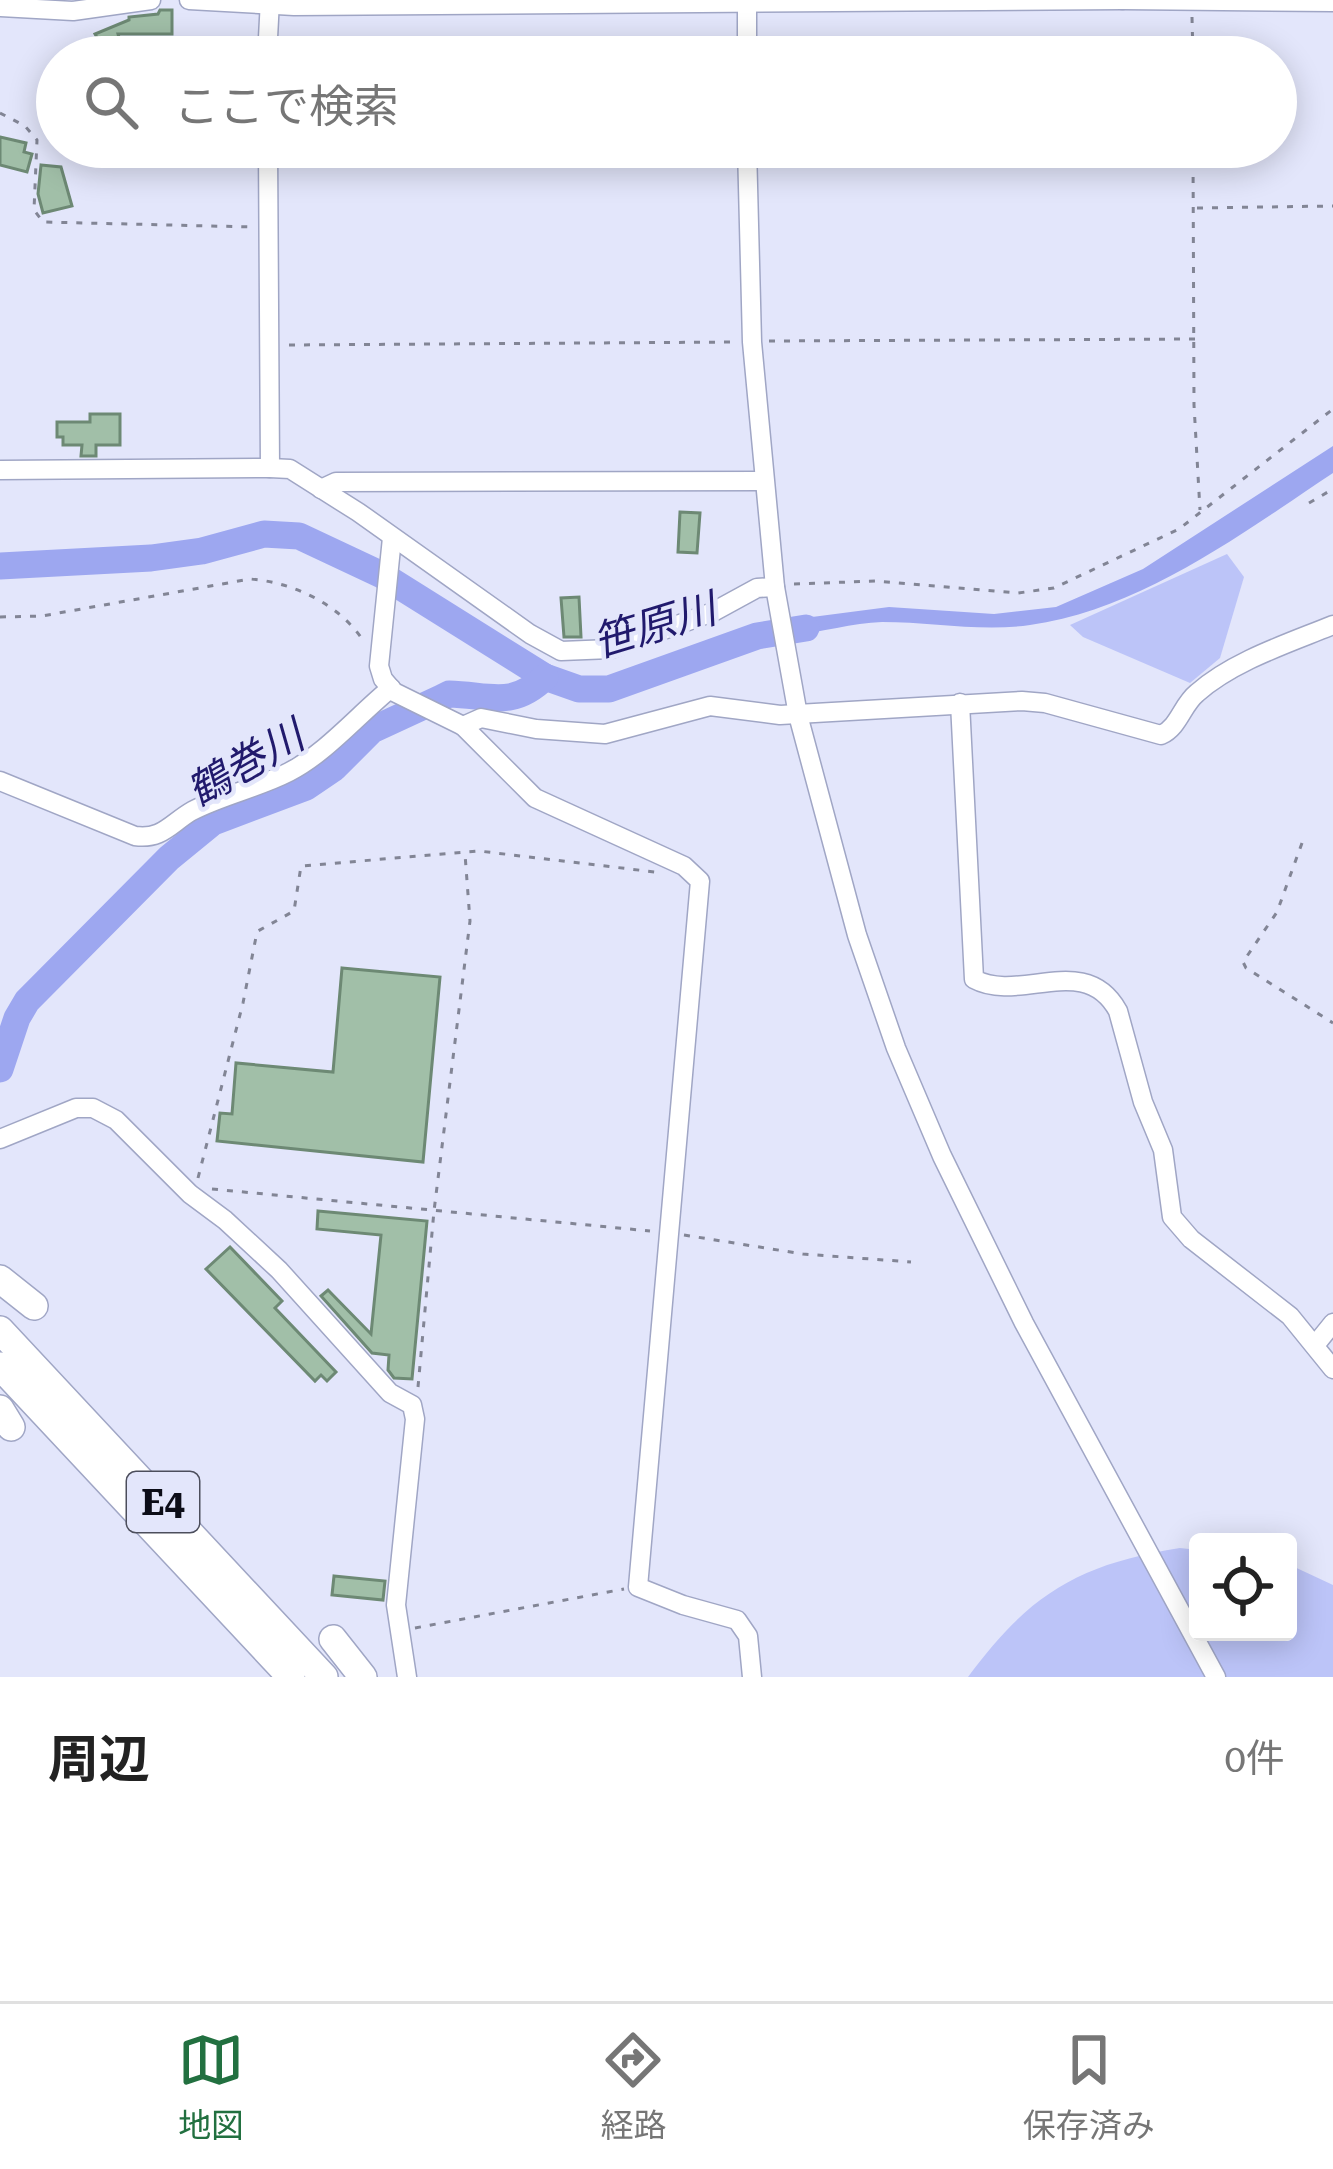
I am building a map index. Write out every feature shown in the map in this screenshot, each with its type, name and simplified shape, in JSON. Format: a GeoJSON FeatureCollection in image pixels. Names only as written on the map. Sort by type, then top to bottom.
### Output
{"type":"FeatureCollection","features":[{"type":"Feature","properties":{"kind":"highway"},"geometry":{"type":"LineString","coordinates":[[0,1279],[34,1306]]}},
{"type":"Feature","properties":{"kind":"highway","name":"E4"},"geometry":{"type":"LineString","coordinates":[[0,1330],[324,1677]]}},
{"type":"Feature","properties":{"kind":"highway","name":"E4"},"geometry":{"type":"LineString","coordinates":[[0,1366],[291,1677]]}},
{"type":"Feature","properties":{"kind":"highway"},"geometry":{"type":"LineString","coordinates":[[333,1640],[363,1677]]}},
{"type":"Feature","properties":{"kind":"street"},"geometry":{"type":"LineString","coordinates":[[0,7],[68,11],[151,0]]}},
{"type":"Feature","properties":{"kind":"street"},"geometry":{"type":"LineString","coordinates":[[188,0],[1333,2]]}},
{"type":"Feature","properties":{"kind":"street"},"geometry":{"type":"LineString","coordinates":[[747,2],[747,36]]}},
{"type":"Feature","properties":{"kind":"street"},"geometry":{"type":"LineString","coordinates":[[268,36],[269,3]]}},
{"type":"Feature","properties":{"kind":"street"},"geometry":{"type":"LineString","coordinates":[[268,168],[270,468]]}},
{"type":"Feature","properties":{"kind":"street"},"geometry":{"type":"LineString","coordinates":[[748,168],[752,342],[775,587],[798,715],[857,935],[905,1070],[1024,1323],[1216,1677]]}},
{"type":"Feature","properties":{"kind":"street"},"geometry":{"type":"LineString","coordinates":[[0,470],[290,469],[561,651],[611,649],[713,612],[757,588],[775,587]]}},
{"type":"Feature","properties":{"kind":"street"},"geometry":{"type":"LineString","coordinates":[[321,488],[336,482],[762,481]]}},
{"type":"Feature","properties":{"kind":"street"},"geometry":{"type":"LineString","coordinates":[[392,538],[373,660],[392,690],[458,724],[536,797],[698,876],[701,888],[638,1587],[737,1620],[748,1636],[752,1677]]}},
{"type":"Feature","properties":{"kind":"street"},"geometry":{"type":"LineString","coordinates":[[458,724],[481,718],[536,729],[605,734],[710,706],[798,715],[959,703],[1045,703],[1161,735],[1172,728],[1195,694],[1226,674],[1333,625]]}},
{"type":"Feature","properties":{"kind":"street"},"geometry":{"type":"LineString","coordinates":[[0,781],[149,838],[206,804],[291,771],[392,690]]}},
{"type":"Feature","properties":{"kind":"street"},"geometry":{"type":"LineString","coordinates":[[959,703],[974,979],[990,985],[1079,981],[1094,985],[1111,999],[1163,1150],[1172,1217],[1191,1239],[1282,1309],[1333,1369]]}},
{"type":"Feature","properties":{"kind":"street"},"geometry":{"type":"LineString","coordinates":[[0,1139],[70,1109],[94,1108],[128,1130],[279,1270],[390,1393],[409,1402],[415,1414],[396,1605],[407,1677]]}},
{"type":"Feature","properties":{"kind":"street"},"geometry":{"type":"LineString","coordinates":[[1316,1344],[1333,1323]]}},
{"type":"Feature","properties":{"kind":"path"},"geometry":{"type":"LineString","coordinates":[[1192,1],[1193,36]]}},
{"type":"Feature","properties":{"kind":"path"},"geometry":{"type":"LineString","coordinates":[[0,113],[25,126],[36,139]]}},
{"type":"Feature","properties":{"kind":"path"},"geometry":{"type":"LineString","coordinates":[[36,163],[34,210],[43,222],[268,226]]}},
{"type":"Feature","properties":{"kind":"path"},"geometry":{"type":"LineString","coordinates":[[1193,168],[1197,499],[1201,512]]}},
{"type":"Feature","properties":{"kind":"path"},"geometry":{"type":"LineString","coordinates":[[1194,208],[1333,206]]}},
{"type":"Feature","properties":{"kind":"path"},"geometry":{"type":"LineString","coordinates":[[269,345],[1195,338]]}},
{"type":"Feature","properties":{"kind":"path"},"geometry":{"type":"LineString","coordinates":[[775,587],[825,580],[876,581],[975,592],[1037,593],[1179,529],[1333,410]]}},
{"type":"Feature","properties":{"kind":"path"},"geometry":{"type":"LineString","coordinates":[[1309,503],[1333,489]]}},
{"type":"Feature","properties":{"kind":"path"},"geometry":{"type":"LineString","coordinates":[[0,617],[42,616],[217,582],[266,580],[337,611],[362,636],[373,660]]}},
{"type":"Feature","properties":{"kind":"path"},"geometry":{"type":"LineString","coordinates":[[1303,843],[1277,912],[1243,962],[1333,1022]]}},
{"type":"Feature","properties":{"kind":"path"},"geometry":{"type":"LineString","coordinates":[[684,866],[666,874],[464,852],[301,866],[294,911],[257,933],[244,1003],[191,1191],[669,1233],[803,1254],[910,1262]]}},
{"type":"Feature","properties":{"kind":"path"},"geometry":{"type":"LineString","coordinates":[[409,1402],[418,1390],[434,1211],[470,921],[464,852]]}},
{"type":"Feature","properties":{"kind":"path"},"geometry":{"type":"LineString","coordinates":[[397,1631],[638,1587]]}},
{"type":"Feature","properties":{"kind":"shaded area"},"geometry":{"type":"Polygon","coordinates":[[[1333,446],[1333,473],[1189,566],[1112,603],[1012,627],[882,622],[791,636],[789,620],[889,607],[994,614],[1056,607],[1143,569],[1333,446]]]}},
{"type":"Feature","properties":{"kind":"shaded area"},"geometry":{"type":"Polygon","coordinates":[[[1227,554],[1244,577],[1220,658],[1190,683],[1083,637],[1070,625],[1227,554]]]}},
{"type":"Feature","properties":{"kind":"shaded area"},"geometry":{"type":"Polygon","coordinates":[[[1189,1549],[1189,1641],[1297,1641],[1297,1568],[1333,1585],[1333,1677],[968,1677],[1013,1624],[1059,1587],[1144,1555],[1189,1549]]]}},
{"type":"Feature","properties":{"kind":"building"},"geometry":{"type":"Polygon","coordinates":[[[172,10],[172,34],[95,34],[129,17],[172,10]]]}},
{"type":"Feature","properties":{"kind":"building"},"geometry":{"type":"Polygon","coordinates":[[[0,137],[26,143],[24,152],[32,154],[27,172],[0,165],[0,137]]]}},
{"type":"Feature","properties":{"kind":"building"},"geometry":{"type":"Polygon","coordinates":[[[41,168],[61,168],[72,206],[43,213],[38,194],[41,168]]]}},
{"type":"Feature","properties":{"kind":"building"},"geometry":{"type":"Polygon","coordinates":[[[90,414],[120,414],[120,445],[96,445],[96,456],[81,456],[82,445],[63,445],[63,437],[57,437],[57,422],[90,422],[90,414]]]}},
{"type":"Feature","properties":{"kind":"building"},"geometry":{"type":"Polygon","coordinates":[[[680,512],[700,513],[697,553],[678,552],[680,512]]]}},
{"type":"Feature","properties":{"kind":"building"},"geometry":{"type":"Polygon","coordinates":[[[579,597],[581,637],[564,637],[561,598],[579,597]]]}},
{"type":"Feature","properties":{"kind":"building"},"geometry":{"type":"Polygon","coordinates":[[[342,968],[440,977],[423,1162],[217,1141],[220,1113],[232,1114],[236,1063],[333,1072],[342,968]]]}},
{"type":"Feature","properties":{"kind":"building"},"geometry":{"type":"Polygon","coordinates":[[[318,1211],[427,1221],[412,1379],[394,1378],[388,1370],[389,1355],[372,1353],[321,1296],[328,1290],[371,1334],[381,1235],[317,1229],[318,1211]]]}},
{"type":"Feature","properties":{"kind":"building"},"geometry":{"type":"Polygon","coordinates":[[[230,1247],[282,1301],[275,1308],[336,1372],[327,1381],[321,1375],[315,1381],[206,1269],[230,1247]]]}},
{"type":"Feature","properties":{"kind":"building"},"geometry":{"type":"Polygon","coordinates":[[[334,1576],[385,1581],[383,1600],[332,1595],[334,1576]]]}},
{"type":"Feature","properties":{"kind":"waterway","name":"笹原川"},"geometry":{"type":"LineString","coordinates":[[0,566],[151,558],[202,551],[264,534],[299,536],[382,575],[545,677],[579,689],[609,689],[757,636],[806,628]]}},
{"type":"Feature","properties":{"kind":"waterway","name":"鶴巻川"},"geometry":{"type":"LineString","coordinates":[[0,1069],[27,1001],[169,858],[213,822],[306,787],[334,768],[372,730],[449,694],[511,697],[545,677]]}}]}
